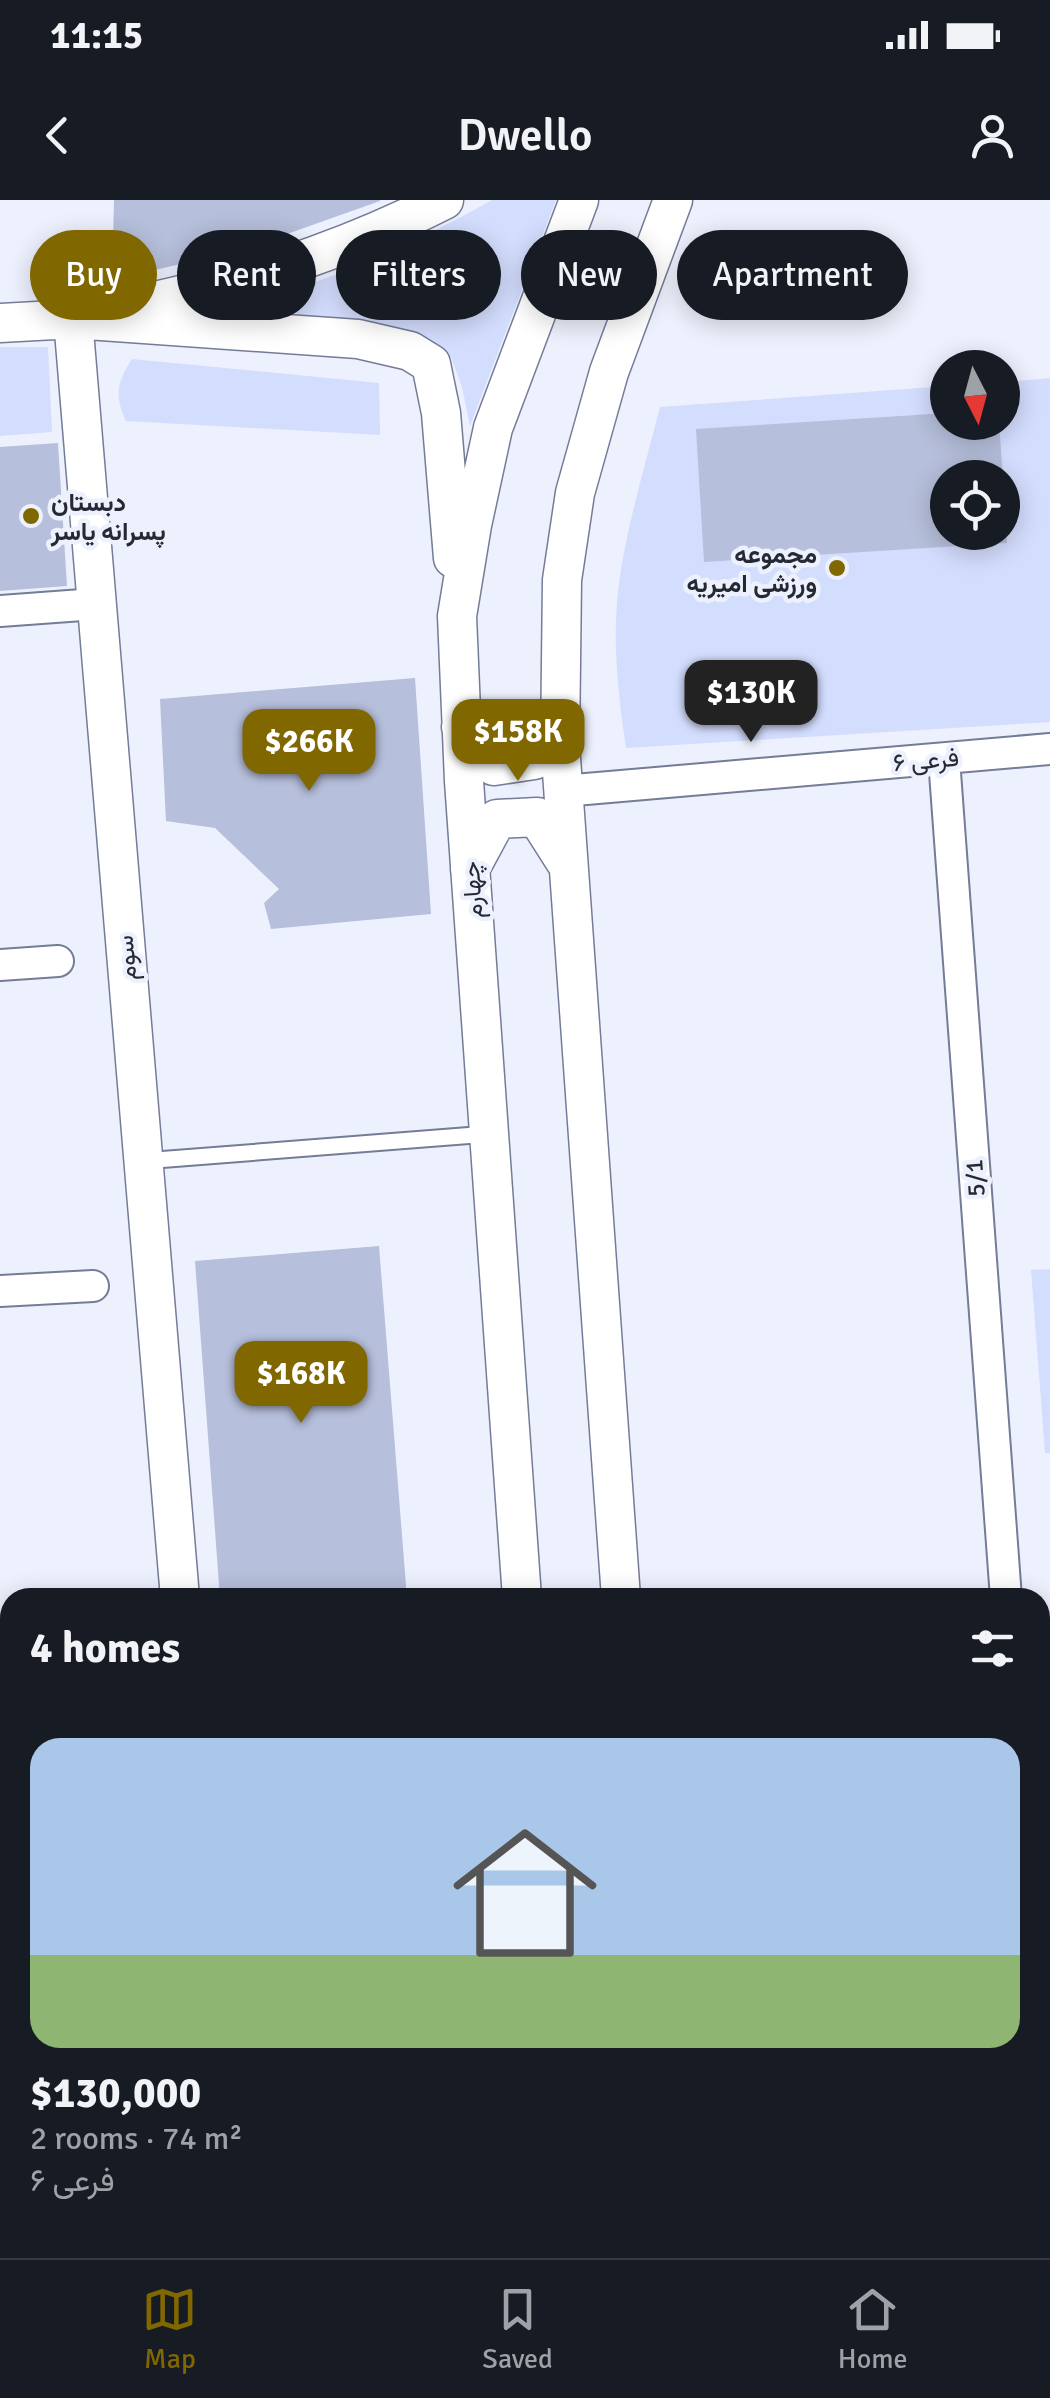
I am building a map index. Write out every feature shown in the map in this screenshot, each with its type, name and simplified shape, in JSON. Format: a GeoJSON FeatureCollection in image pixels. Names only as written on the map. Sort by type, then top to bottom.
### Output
{"type":"FeatureCollection","features":[{"type":"Feature","properties":{"kind":"street"},"geometry":{"type":"LineString","coordinates":[[157,301],[225,287],[314,258],[444,200]]}},
{"type":"Feature","properties":{"kind":"street","name":"چهارم"},"geometry":{"type":"LineString","coordinates":[[521,1588],[470,870],[457,616],[493,428],[579,200]]}},
{"type":"Feature","properties":{"kind":"street"},"geometry":{"type":"LineString","coordinates":[[620,1588],[563,790],[562,580],[575,493],[608,372],[673,200]]}},
{"type":"Feature","properties":{"kind":"street"},"geometry":{"type":"LineString","coordinates":[[0,323],[55,320]]}},
{"type":"Feature","properties":{"kind":"street","name":"سوم"},"geometry":{"type":"LineString","coordinates":[[73,320],[179,1588]]}},
{"type":"Feature","properties":{"kind":"street"},"geometry":{"type":"LineString","coordinates":[[87,320],[358,340],[410,350],[431,364],[441,413],[457,616]]}},
{"type":"Feature","properties":{"kind":"street"},"geometry":{"type":"LineString","coordinates":[[0,610],[96,604]]}},
{"type":"Feature","properties":{"kind":"street"},"geometry":{"type":"LineString","coordinates":[[462,726],[494,766],[534,760],[560,719]]}},
{"type":"Feature","properties":{"kind":"street","name":"فرعی ۶"},"geometry":{"type":"LineString","coordinates":[[563,790],[1050,749]]}},
{"type":"Feature","properties":{"kind":"street","name":"5/1"},"geometry":{"type":"LineString","coordinates":[[944,758],[1005,1588]]}},
{"type":"Feature","properties":{"kind":"street"},"geometry":{"type":"LineString","coordinates":[[470,870],[497,819],[537,817],[569,868]]}},
{"type":"Feature","properties":{"kind":"street"},"geometry":{"type":"LineString","coordinates":[[0,965],[58,961]]}},
{"type":"Feature","properties":{"kind":"street"},"geometry":{"type":"LineString","coordinates":[[0,1291],[93,1286]]}},
{"type":"Feature","properties":{"kind":"lane"},"geometry":{"type":"LineString","coordinates":[[143,1161],[489,1134]]}},
{"type":"Feature","properties":{"kind":"shaded area"},"geometry":{"type":"Polygon","coordinates":[[[492,200],[556,200],[545,230],[521,230],[521,292],[470,426],[451,357],[429,338],[345,323],[302,320],[316,320],[316,281],[336,274],[336,320],[501,320],[501,230],[435,230],[492,200]]]}},
{"type":"Feature","properties":{"kind":"shaded area"},"geometry":{"type":"Polygon","coordinates":[[[0,347],[48,347],[52,432],[0,436],[0,347]]]}},
{"type":"Feature","properties":{"kind":"shaded area"},"geometry":{"type":"Polygon","coordinates":[[[132,359],[379,383],[380,435],[126,421],[119,389],[132,359]]]}},
{"type":"Feature","properties":{"kind":"shaded area","name":"مجموعه ورزشی امیریه"},"geometry":{"type":"Polygon","coordinates":[[[1050,378],[1050,722],[626,748],[617,675],[617,602],[629,528],[660,407],[930,387],[930,440],[1020,440],[1020,381],[1050,378]]]}},
{"type":"Feature","properties":{"kind":"shaded area"},"geometry":{"type":"Polygon","coordinates":[[[1050,1269],[1050,1453],[1045,1453],[1031,1270],[1050,1269]]]}},
{"type":"Feature","properties":{"kind":"building"},"geometry":{"type":"Polygon","coordinates":[[[114,200],[380,200],[298,230],[177,230],[177,265],[157,270],[157,230],[113,230],[114,200]]]}},
{"type":"Feature","properties":{"kind":"building"},"geometry":{"type":"Polygon","coordinates":[[[930,414],[930,440],[1000,440],[1002,460],[930,460],[930,548],[704,562],[696,429],[930,414]]]}},
{"type":"Feature","properties":{"kind":"building","name":"دبستان پسرانه یاسر"},"geometry":{"type":"Polygon","coordinates":[[[58,443],[67,586],[0,591],[0,447],[58,443]]]}},
{"type":"Feature","properties":{"kind":"building"},"geometry":{"type":"Polygon","coordinates":[[[415,678],[431,914],[271,929],[264,903],[279,889],[215,828],[166,821],[160,699],[415,678]]]}},
{"type":"Feature","properties":{"kind":"building"},"geometry":{"type":"Polygon","coordinates":[[[379,1246],[406,1588],[219,1588],[195,1261],[379,1246]]]}},
{"type":"Feature","properties":{"kind":"place","name":"دبستان پسرانه یاسر"},"geometry":{"type":"Point","coordinates":[31,516]}},
{"type":"Feature","properties":{"kind":"place","name":"مجموعه ورزشی امیریه"},"geometry":{"type":"Point","coordinates":[837,568]}}]}
